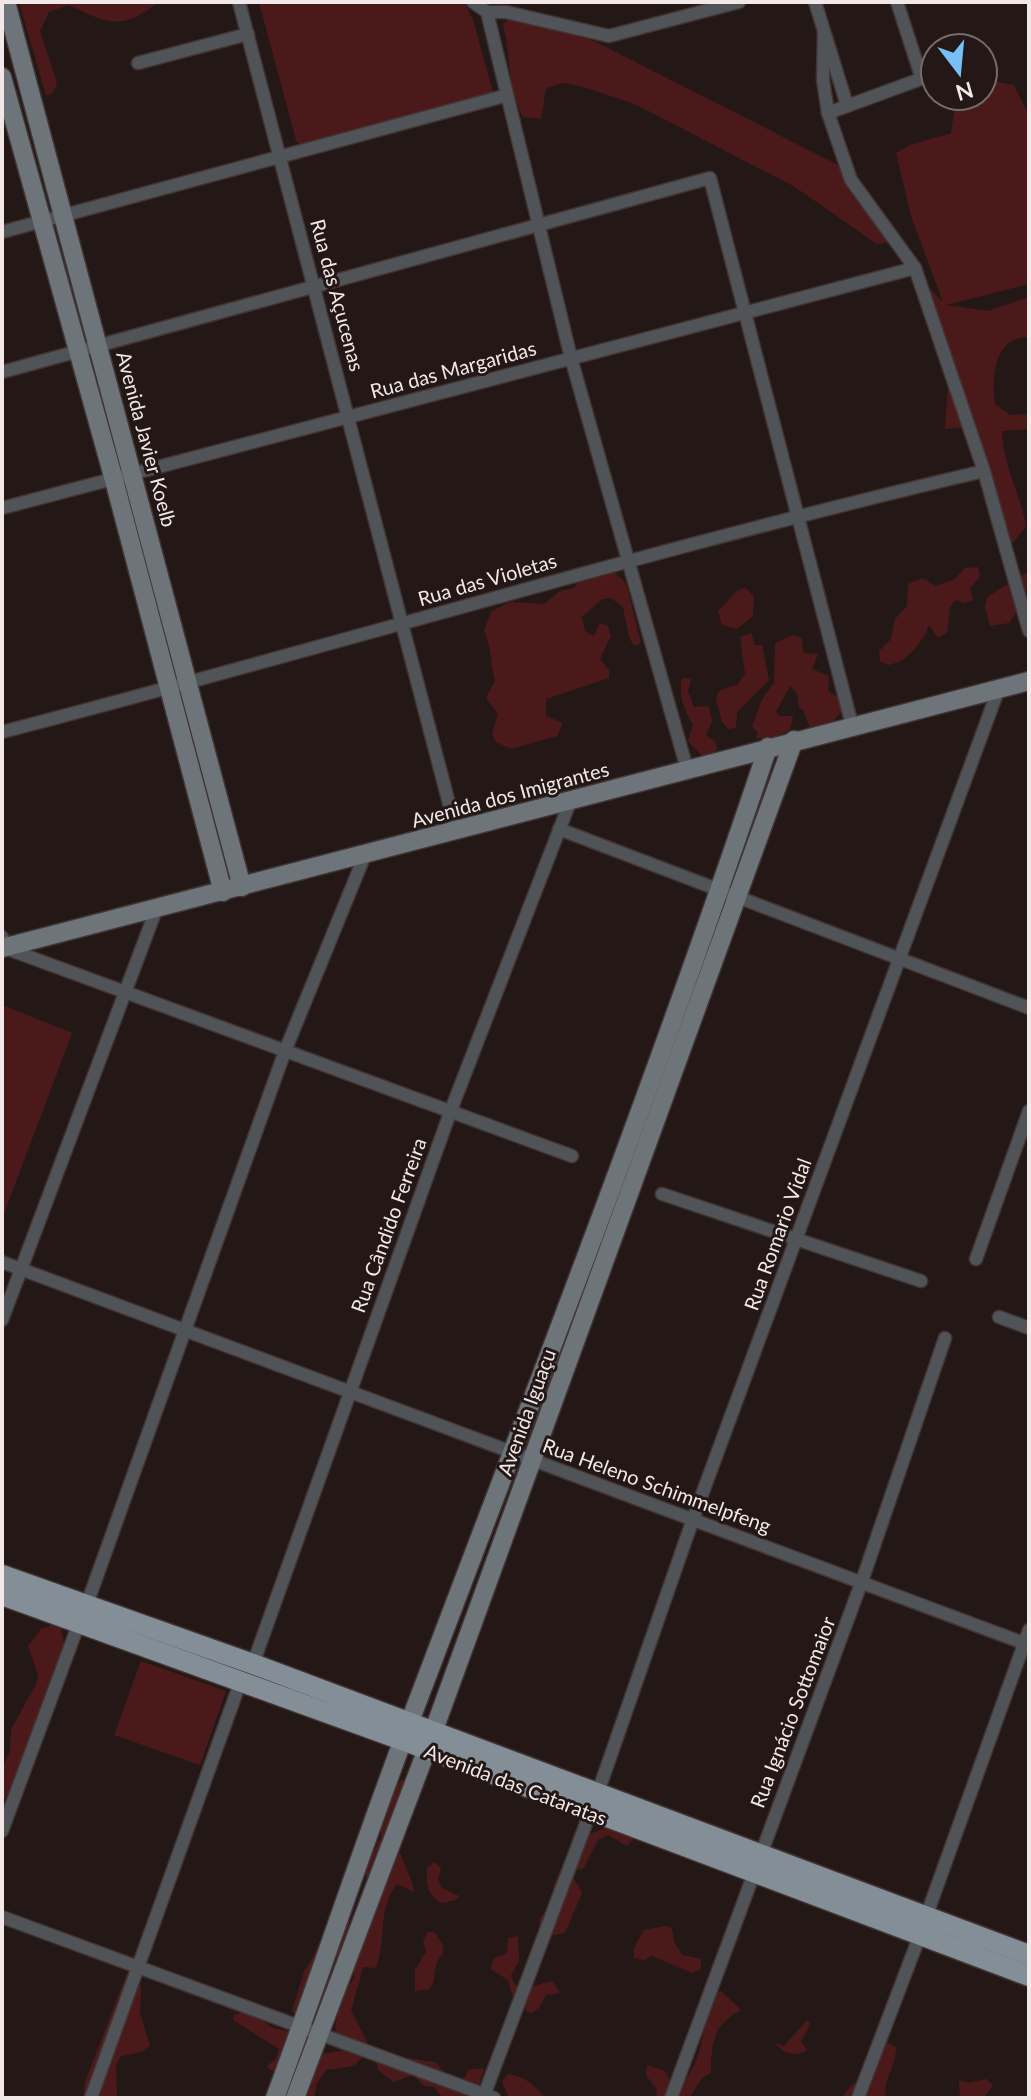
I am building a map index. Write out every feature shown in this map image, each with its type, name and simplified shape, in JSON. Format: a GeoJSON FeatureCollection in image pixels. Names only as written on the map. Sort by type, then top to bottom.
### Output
{"type":"FeatureCollection","features":[{"type":"Feature","properties":{"kind":"main road","name":"Avenida das Cataratas"},"geometry":{"type":"LineString","coordinates":[[2,1575],[253,1664],[405,1733]]}},
{"type":"Feature","properties":{"kind":"main road","name":"Avenida das Cataratas"},"geometry":{"type":"LineString","coordinates":[[2,1595],[240,1683],[405,1733],[923,1926],[1029,1955]]}},
{"type":"Feature","properties":{"kind":"main road","name":"Avenida das Cataratas"},"geometry":{"type":"LineString","coordinates":[[923,1926],[1029,1976]]}},
{"type":"Feature","properties":{"kind":"street","name":"Avenida Javier Koelb"},"geometry":{"type":"LineString","coordinates":[[6,2],[242,887]]}},
{"type":"Feature","properties":{"kind":"street","name":"Rua das Açucenas"},"geometry":{"type":"LineString","coordinates":[[239,2],[456,830]]}},
{"type":"Feature","properties":{"kind":"street"},"geometry":{"type":"LineString","coordinates":[[473,2],[487,12],[506,12],[609,36],[739,2]]}},
{"type":"Feature","properties":{"kind":"street"},"geometry":{"type":"LineString","coordinates":[[815,2],[847,105]]}},
{"type":"Feature","properties":{"kind":"street"},"geometry":{"type":"LineString","coordinates":[[828,113],[918,80],[921,71],[897,2]]}},
{"type":"Feature","properties":{"kind":"street"},"geometry":{"type":"LineString","coordinates":[[487,12],[504,96],[571,358],[687,769]]}},
{"type":"Feature","properties":{"kind":"street"},"geometry":{"type":"LineString","coordinates":[[824,32],[823,80],[828,113],[851,180],[915,268],[984,471],[1029,631]]}},
{"type":"Feature","properties":{"kind":"street"},"geometry":{"type":"LineString","coordinates":[[138,63],[248,34]]}},
{"type":"Feature","properties":{"kind":"street"},"geometry":{"type":"LineString","coordinates":[[2,77],[114,480],[223,892]]}},
{"type":"Feature","properties":{"kind":"street"},"geometry":{"type":"LineString","coordinates":[[2,232],[504,96]]}},
{"type":"Feature","properties":{"kind":"street"},"geometry":{"type":"LineString","coordinates":[[2,372],[710,178],[852,725]]}},
{"type":"Feature","properties":{"kind":"street","name":"Rua das Margaridas"},"geometry":{"type":"LineString","coordinates":[[2,508],[915,268]]}},
{"type":"Feature","properties":{"kind":"street","name":"Rua das Violetas"},"geometry":{"type":"LineString","coordinates":[[2,732],[190,683],[796,514],[984,471]]}},
{"type":"Feature","properties":{"kind":"street","name":"Avenida dos Imigrantes"},"geometry":{"type":"LineString","coordinates":[[3,944],[156,910],[794,740],[1029,681]]}},
{"type":"Feature","properties":{"kind":"street","name":"Rua Romario Vidal"},"geometry":{"type":"LineString","coordinates":[[487,2097],[594,1804],[693,1519],[999,688]]}},
{"type":"Feature","properties":{"kind":"street","name":"Avenida Iguaçu"},"geometry":{"type":"LineString","coordinates":[[275,2098],[310,2030],[429,1742],[740,897],[794,740]]}},
{"type":"Feature","properties":{"kind":"street","name":"Avenida Iguaçu"},"geometry":{"type":"LineString","coordinates":[[295,2098],[310,2030],[405,1733],[513,1455],[720,890],[768,747]]}},
{"type":"Feature","properties":{"kind":"street","name":"Rua Cândido Ferreira"},"geometry":{"type":"LineString","coordinates":[[253,1664],[451,1110],[570,802]]}},
{"type":"Feature","properties":{"kind":"street"},"geometry":{"type":"LineString","coordinates":[[559,829],[1029,1008]]}},
{"type":"Feature","properties":{"kind":"street"},"geometry":{"type":"LineString","coordinates":[[87,1604],[285,1051],[365,855]]}},
{"type":"Feature","properties":{"kind":"street"},"geometry":{"type":"LineString","coordinates":[[2,1320],[156,910]]}},
{"type":"Feature","properties":{"kind":"street"},"geometry":{"type":"LineString","coordinates":[[3,944],[572,1156]]}},
{"type":"Feature","properties":{"kind":"street"},"geometry":{"type":"LineString","coordinates":[[976,1259],[1029,1111]]}},
{"type":"Feature","properties":{"kind":"street"},"geometry":{"type":"LineString","coordinates":[[662,1194],[921,1281]]}},
{"type":"Feature","properties":{"kind":"street","name":"Rua Heleno Schimmelpfeng"},"geometry":{"type":"LineString","coordinates":[[2,1262],[1027,1644]]}},
{"type":"Feature","properties":{"kind":"street"},"geometry":{"type":"LineString","coordinates":[[999,1317],[1029,1328]]}},
{"type":"Feature","properties":{"kind":"street","name":"Rua Ignácio Sottomaior"},"geometry":{"type":"LineString","coordinates":[[671,2098],[862,1581],[945,1338]]}},
{"type":"Feature","properties":{"kind":"street"},"geometry":{"type":"LineString","coordinates":[[2,1831],[79,1623]]}},
{"type":"Feature","properties":{"kind":"street"},"geometry":{"type":"LineString","coordinates":[[858,2098],[1027,1644],[1029,1630]]}},
{"type":"Feature","properties":{"kind":"street"},"geometry":{"type":"LineString","coordinates":[[91,2098],[240,1683]]}},
{"type":"Feature","properties":{"kind":"street"},"geometry":{"type":"LineString","coordinates":[[2,1917],[487,2097]]}},
{"type":"Feature","properties":{"kind":"shaded area"},"geometry":{"type":"Polygon","coordinates":[[[19,2],[158,2],[134,17],[115,22],[94,17],[69,5],[49,12],[40,31],[57,83],[53,93],[46,96],[19,2]]]}},
{"type":"Feature","properties":{"kind":"shaded area"},"geometry":{"type":"Polygon","coordinates":[[[259,2],[464,2],[473,20],[493,92],[301,145],[296,140],[259,2]]]}},
{"type":"Feature","properties":{"kind":"shaded area"},"geometry":{"type":"Polygon","coordinates":[[[512,17],[594,41],[842,167],[885,230],[887,242],[877,244],[795,187],[637,105],[564,83],[546,88],[541,119],[523,117],[512,82],[503,24],[512,17]]]}},
{"type":"Feature","properties":{"kind":"shaded area"},"geometry":{"type":"Polygon","coordinates":[[[999,82],[1014,85],[1029,116],[1029,284],[946,305],[988,311],[1029,297],[1029,337],[1017,339],[1002,351],[997,361],[994,383],[995,404],[1010,415],[1029,414],[1029,429],[1002,431],[1005,456],[1026,526],[1013,543],[996,532],[989,513],[989,492],[982,471],[970,454],[969,435],[975,416],[966,427],[945,429],[949,370],[936,333],[938,315],[913,286],[931,290],[943,302],[911,216],[896,153],[910,145],[951,133],[954,112],[999,112],[999,82]]]}},
{"type":"Feature","properties":{"kind":"shaded area"},"geometry":{"type":"Polygon","coordinates":[[[978,567],[980,576],[970,589],[973,600],[964,603],[955,600],[950,607],[947,633],[938,638],[929,625],[909,655],[889,665],[880,661],[879,651],[891,639],[895,619],[907,606],[908,584],[922,578],[936,586],[955,579],[965,568],[978,567]]]}},
{"type":"Feature","properties":{"kind":"shaded area"},"geometry":{"type":"Polygon","coordinates":[[[1029,571],[1021,605],[1009,623],[990,626],[985,606],[987,597],[1029,571]]]}},
{"type":"Feature","properties":{"kind":"shaded area"},"geometry":{"type":"Polygon","coordinates":[[[614,572],[626,583],[641,643],[634,646],[629,637],[623,607],[611,598],[602,599],[582,617],[585,631],[594,636],[600,623],[608,626],[611,636],[600,659],[609,670],[609,678],[546,699],[546,716],[563,723],[557,736],[511,749],[496,742],[492,734],[498,714],[486,698],[495,681],[484,630],[491,612],[509,602],[544,604],[560,591],[574,588],[580,580],[614,572]]]}},
{"type":"Feature","properties":{"kind":"shaded area"},"geometry":{"type":"Polygon","coordinates":[[[745,588],[754,596],[753,616],[737,629],[722,625],[718,611],[738,590],[745,588]]]}},
{"type":"Feature","properties":{"kind":"shaded area"},"geometry":{"type":"Polygon","coordinates":[[[751,633],[755,645],[762,645],[769,680],[737,712],[736,728],[728,729],[722,722],[716,698],[719,691],[738,684],[745,674],[740,637],[751,633]]]}},
{"type":"Feature","properties":{"kind":"shaded area"},"geometry":{"type":"Polygon","coordinates":[[[793,635],[802,639],[803,653],[818,654],[812,669],[829,676],[828,691],[840,698],[842,711],[829,726],[810,729],[803,710],[799,708],[797,693],[790,686],[776,712],[779,716],[793,716],[790,730],[771,738],[756,738],[758,733],[752,726],[762,699],[774,683],[775,643],[793,635]]]}},
{"type":"Feature","properties":{"kind":"shaded area"},"geometry":{"type":"Polygon","coordinates":[[[682,678],[691,679],[688,691],[694,707],[709,706],[712,721],[706,735],[716,742],[717,750],[705,759],[688,741],[693,724],[683,702],[682,678]]]}},
{"type":"Feature","properties":{"kind":"shaded area"},"geometry":{"type":"Polygon","coordinates":[[[2,1005],[72,1033],[3,1216],[2,1216],[2,1005]]]}},
{"type":"Feature","properties":{"kind":"shaded area"},"geometry":{"type":"Polygon","coordinates":[[[60,1622],[65,1649],[16,1780],[2,1803],[2,1769],[10,1751],[11,1730],[38,1675],[28,1646],[41,1629],[60,1622]]]}},
{"type":"Feature","properties":{"kind":"shaded area"},"geometry":{"type":"Polygon","coordinates":[[[141,1661],[226,1691],[200,1765],[114,1735],[141,1661]]]}},
{"type":"Feature","properties":{"kind":"shaded area"},"geometry":{"type":"Polygon","coordinates":[[[385,1767],[394,1771],[390,1790],[403,1779],[407,1788],[417,1788],[415,1802],[399,1843],[414,1892],[397,1884],[384,1913],[376,1968],[363,1967],[351,2011],[367,2041],[362,2057],[349,2067],[326,2070],[317,2083],[314,2098],[284,2098],[287,2060],[279,2058],[274,2071],[270,2070],[267,2066],[276,2059],[279,2049],[233,2020],[234,2015],[250,2011],[273,2028],[306,2035],[311,2045],[296,2075],[299,2084],[310,2074],[316,2055],[346,2050],[347,2040],[336,2034],[336,2022],[355,1977],[354,1949],[367,1903],[380,1907],[379,1892],[384,1885],[380,1877],[392,1832],[384,1843],[374,1873],[369,1879],[362,1873],[381,1838],[381,1818],[370,1826],[370,1836],[360,1862],[347,1936],[338,1956],[324,1970],[305,2014],[297,2019],[292,2010],[304,1972],[335,1919],[346,1909],[343,1895],[357,1869],[363,1844],[359,1835],[385,1767]]]}},
{"type":"Feature","properties":{"kind":"shaded area"},"geometry":{"type":"Polygon","coordinates":[[[607,1823],[637,1835],[627,1846],[608,1835],[598,1840],[583,1869],[574,1870],[572,1875],[582,1893],[565,1933],[549,1936],[541,1929],[539,1920],[556,1896],[553,1886],[566,1861],[587,1835],[605,1828],[607,1823]]]}},
{"type":"Feature","properties":{"kind":"shaded area"},"geometry":{"type":"Polygon","coordinates":[[[435,1862],[441,1869],[438,1879],[442,1888],[459,1896],[456,1900],[442,1903],[430,1893],[427,1868],[435,1862]]]}},
{"type":"Feature","properties":{"kind":"shaded area"},"geometry":{"type":"Polygon","coordinates":[[[666,1926],[672,1928],[674,1942],[682,1955],[701,1959],[701,1969],[692,1973],[652,1956],[644,1960],[634,1958],[634,1948],[644,1930],[666,1926]]]}},
{"type":"Feature","properties":{"kind":"shaded area"},"geometry":{"type":"Polygon","coordinates":[[[428,1932],[434,1932],[443,1952],[429,1989],[415,1991],[415,1970],[426,1952],[423,1941],[428,1932]]]}},
{"type":"Feature","properties":{"kind":"shaded area"},"geometry":{"type":"Polygon","coordinates":[[[518,1936],[519,1961],[511,1975],[514,1984],[522,1989],[552,1981],[560,1993],[546,1995],[539,2008],[531,2013],[526,2011],[525,2001],[512,1995],[508,1980],[491,1969],[493,1959],[507,1953],[508,1938],[518,1936]]]}},
{"type":"Feature","properties":{"kind":"shaded area"},"geometry":{"type":"Polygon","coordinates":[[[127,1973],[141,1986],[140,2013],[150,2046],[141,2052],[121,2056],[116,2064],[117,2098],[83,2098],[85,2082],[127,1973]]]}},
{"type":"Feature","properties":{"kind":"shaded area"},"geometry":{"type":"Polygon","coordinates":[[[721,1991],[741,2010],[719,2029],[712,2053],[711,2073],[703,2077],[689,2098],[656,2098],[657,2090],[646,2075],[647,2065],[665,2071],[670,2081],[679,2084],[687,2076],[698,2055],[713,1994],[721,1991]]]}},
{"type":"Feature","properties":{"kind":"shaded area"},"geometry":{"type":"Polygon","coordinates":[[[807,2020],[810,2024],[801,2042],[807,2050],[799,2054],[790,2053],[775,2043],[784,2046],[807,2020]]]}},
{"type":"Feature","properties":{"kind":"shaded area"},"geometry":{"type":"Polygon","coordinates":[[[888,2043],[896,2047],[886,2085],[886,2098],[841,2098],[853,2084],[862,2083],[880,2048],[888,2043]]]}},
{"type":"Feature","properties":{"kind":"shaded area"},"geometry":{"type":"Polygon","coordinates":[[[386,2055],[434,2062],[447,2075],[458,2080],[464,2079],[468,2070],[484,2068],[475,2098],[442,2098],[434,2087],[424,2086],[413,2075],[394,2082],[378,2070],[376,2060],[386,2055]]]}},
{"type":"Feature","properties":{"kind":"shaded area"},"geometry":{"type":"Polygon","coordinates":[[[508,2074],[525,2079],[546,2098],[509,2098],[502,2081],[508,2074]]]}},
{"type":"Feature","properties":{"kind":"shaded area"},"geometry":{"type":"Polygon","coordinates":[[[986,2079],[993,2085],[984,2098],[960,2098],[959,2080],[968,2083],[986,2079]]]}}]}
